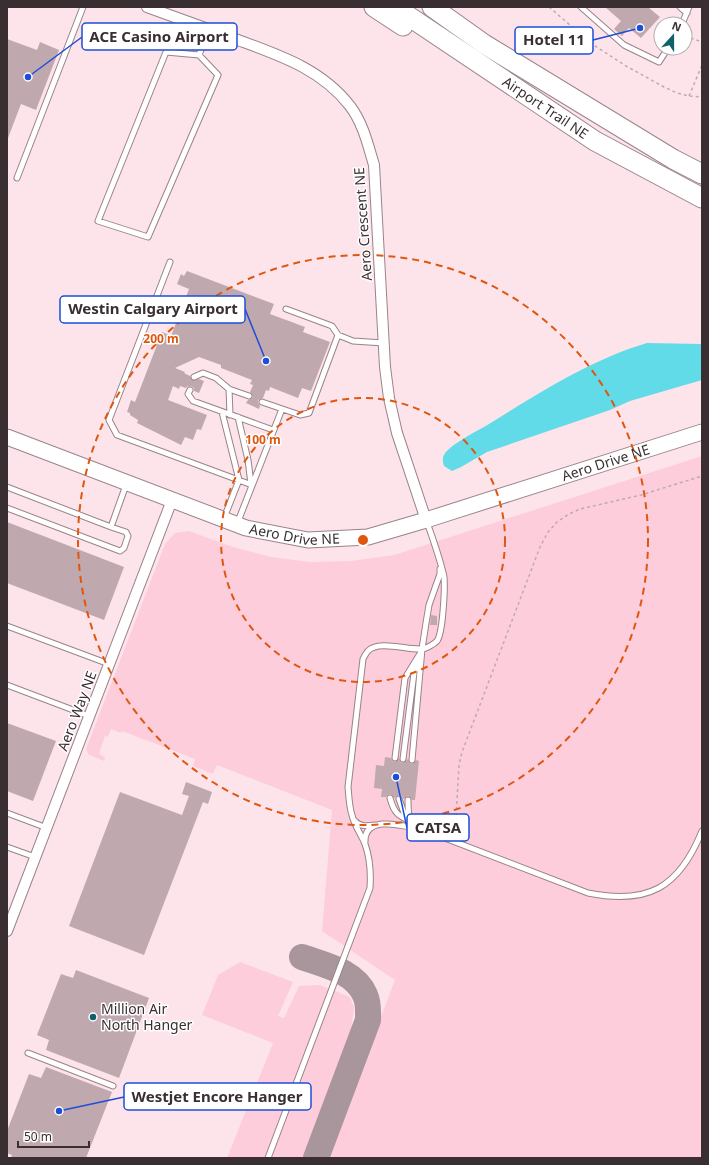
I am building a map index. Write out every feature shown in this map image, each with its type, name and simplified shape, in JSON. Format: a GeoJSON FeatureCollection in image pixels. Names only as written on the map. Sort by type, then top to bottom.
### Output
{"type":"FeatureCollection","features":[{"type":"Feature","properties":{"kind":"highway"},"geometry":{"type":"LineString","coordinates":[[374,7],[482,76],[595,141]]}},
{"type":"Feature","properties":{"kind":"highway","name":"Airport Trail NE"},"geometry":{"type":"LineString","coordinates":[[395,7],[595,141],[702,198]]}},
{"type":"Feature","properties":{"kind":"highway","name":"Airport Trail NE"},"geometry":{"type":"LineString","coordinates":[[432,7],[484,44],[673,159],[702,174]]}},
{"type":"Feature","properties":{"kind":"highway"},"geometry":{"type":"LineString","coordinates":[[453,7],[511,51],[673,159]]}},
{"type":"Feature","properties":{"kind":"street","name":"Aero Crescent NE"},"geometry":{"type":"LineString","coordinates":[[147,7],[263,49],[303,66],[331,85],[351,107],[366,135],[374,165],[384,343],[389,398],[397,433],[426,520]]}},
{"type":"Feature","properties":{"kind":"street","name":"Aero Drive NE"},"geometry":{"type":"LineString","coordinates":[[7,437],[246,528],[308,540],[368,537],[702,432]]}},
{"type":"Feature","properties":{"kind":"street","name":"Aero Way NE"},"geometry":{"type":"LineString","coordinates":[[7,931],[172,500]]}},
{"type":"Feature","properties":{"kind":"lane"},"geometry":{"type":"LineString","coordinates":[[17,178],[83,7]]}},
{"type":"Feature","properties":{"kind":"lane"},"geometry":{"type":"LineString","coordinates":[[581,7],[624,45],[659,62],[663,56]]}},
{"type":"Feature","properties":{"kind":"lane"},"geometry":{"type":"LineString","coordinates":[[680,7],[687,13]]}},
{"type":"Feature","properties":{"kind":"lane"},"geometry":{"type":"LineString","coordinates":[[686,16],[689,7]]}},
{"type":"Feature","properties":{"kind":"lane"},"geometry":{"type":"LineString","coordinates":[[199,55],[209,29]]}},
{"type":"Feature","properties":{"kind":"lane"},"geometry":{"type":"LineString","coordinates":[[166,52],[199,55],[218,75],[148,236],[98,221],[166,52]]}},
{"type":"Feature","properties":{"kind":"lane"},"geometry":{"type":"LineString","coordinates":[[170,262],[109,420],[117,434],[252,485]]}},
{"type":"Feature","properties":{"kind":"lane"},"geometry":{"type":"LineString","coordinates":[[286,309],[332,326],[338,335],[353,341],[384,343]]}},
{"type":"Feature","properties":{"kind":"lane"},"geometry":{"type":"LineString","coordinates":[[262,402],[300,415],[309,413],[338,335]]}},
{"type":"Feature","properties":{"kind":"lane"},"geometry":{"type":"LineString","coordinates":[[194,377],[203,373],[216,378],[229,389],[249,396]]}},
{"type":"Feature","properties":{"kind":"lane"},"geometry":{"type":"LineString","coordinates":[[229,389],[230,415]]}},
{"type":"Feature","properties":{"kind":"lane"},"geometry":{"type":"LineString","coordinates":[[190,390],[188,394],[193,401],[273,430]]}},
{"type":"Feature","properties":{"kind":"lane"},"geometry":{"type":"LineString","coordinates":[[230,522],[252,485],[282,409]]}},
{"type":"Feature","properties":{"kind":"lane"},"geometry":{"type":"LineString","coordinates":[[222,412],[239,480],[230,522]]}},
{"type":"Feature","properties":{"kind":"lane"},"geometry":{"type":"LineString","coordinates":[[238,418],[252,485]]}},
{"type":"Feature","properties":{"kind":"lane"},"geometry":{"type":"LineString","coordinates":[[112,527],[127,483]]}},
{"type":"Feature","properties":{"kind":"lane"},"geometry":{"type":"LineString","coordinates":[[7,487],[126,532],[128,536],[124,548],[120,551],[7,508]]}},
{"type":"Feature","properties":{"kind":"lane"},"geometry":{"type":"LineString","coordinates":[[395,758],[405,678],[422,649],[437,641],[440,634],[444,607],[444,579],[441,564],[426,520]]}},
{"type":"Feature","properties":{"kind":"lane"},"geometry":{"type":"LineString","coordinates":[[412,760],[422,649],[429,605],[440,574],[441,564]]}},
{"type":"Feature","properties":{"kind":"lane"},"geometry":{"type":"LineString","coordinates":[[7,626],[109,664]]}},
{"type":"Feature","properties":{"kind":"lane"},"geometry":{"type":"LineString","coordinates":[[365,845],[352,817],[348,787],[363,659],[367,651],[374,647],[385,646],[422,649]]}},
{"type":"Feature","properties":{"kind":"lane"},"geometry":{"type":"LineString","coordinates":[[403,759],[414,673],[422,649]]}},
{"type":"Feature","properties":{"kind":"lane"},"geometry":{"type":"LineString","coordinates":[[7,685],[89,716]]}},
{"type":"Feature","properties":{"kind":"lane"},"geometry":{"type":"LineString","coordinates":[[390,798],[393,809],[400,817],[412,821]]}},
{"type":"Feature","properties":{"kind":"lane"},"geometry":{"type":"LineString","coordinates":[[399,799],[404,813],[424,830]]}},
{"type":"Feature","properties":{"kind":"lane"},"geometry":{"type":"LineString","coordinates":[[408,800],[408,814],[412,821]]}},
{"type":"Feature","properties":{"kind":"lane"},"geometry":{"type":"LineString","coordinates":[[7,813],[46,828]]}},
{"type":"Feature","properties":{"kind":"lane"},"geometry":{"type":"LineString","coordinates":[[352,817],[358,824],[362,825],[387,823],[424,830],[588,893],[608,897],[629,897],[650,893],[667,882],[684,866],[695,848],[702,831]]}},
{"type":"Feature","properties":{"kind":"lane"},"geometry":{"type":"LineString","coordinates":[[268,1158],[370,888],[371,874],[365,845],[365,837],[369,830],[376,825]]}},
{"type":"Feature","properties":{"kind":"lane"},"geometry":{"type":"LineString","coordinates":[[7,847],[35,857]]}},
{"type":"Feature","properties":{"kind":"lane"},"geometry":{"type":"LineString","coordinates":[[28,1053],[113,1086]]}},
{"type":"Feature","properties":{"kind":"path"},"geometry":{"type":"LineString","coordinates":[[550,7],[592,44],[626,66],[664,88],[677,93],[702,97]]}},
{"type":"Feature","properties":{"kind":"path"},"geometry":{"type":"LineString","coordinates":[[690,96],[702,65]]}},
{"type":"Feature","properties":{"kind":"path"},"geometry":{"type":"LineString","coordinates":[[455,842],[459,765],[462,752],[540,547],[548,532],[557,522],[569,514],[641,495],[702,476]]}},
{"type":"Feature","properties":{"kind":"shaded area"},"geometry":{"type":"Polygon","coordinates":[[[702,456],[702,1158],[327,1158],[395,980],[322,931],[332,810],[217,765],[213,774],[193,766],[195,759],[122,731],[121,733],[111,729],[108,737],[105,736],[99,754],[105,757],[104,761],[89,755],[86,749],[165,544],[175,533],[189,531],[233,547],[271,557],[310,562],[351,561],[394,555],[702,456]]]}},
{"type":"Feature","properties":{"kind":"shaded area"},"geometry":{"type":"Polygon","coordinates":[[[240,962],[293,982],[278,1016],[284,1018],[299,986],[320,985],[350,997],[354,1008],[350,1038],[304,1158],[227,1158],[273,1043],[202,1015],[218,975],[240,962]]]}},
{"type":"Feature","properties":{"kind":"water"},"geometry":{"type":"Polygon","coordinates":[[[647,343],[702,344],[702,380],[630,401],[610,410],[487,452],[452,471],[444,466],[443,459],[447,451],[465,438],[565,378],[605,358],[647,343]]]}},
{"type":"Feature","properties":{"kind":"building"},"geometry":{"type":"Polygon","coordinates":[[[605,7],[648,7],[659,16],[653,16],[653,25],[641,38],[629,28],[622,36],[614,29],[621,21],[605,7]]]}},
{"type":"Feature","properties":{"kind":"building"},"geometry":{"type":"Polygon","coordinates":[[[7,39],[37,50],[40,42],[59,50],[36,110],[21,104],[8,138],[7,39]]]}},
{"type":"Feature","properties":{"kind":"building"},"geometry":{"type":"Polygon","coordinates":[[[187,271],[274,304],[270,314],[305,327],[303,332],[330,342],[311,391],[302,388],[298,398],[270,387],[269,391],[266,390],[263,398],[258,400],[260,406],[259,409],[246,403],[253,397],[250,392],[253,385],[250,384],[252,380],[221,368],[221,365],[199,357],[175,368],[185,372],[184,373],[190,376],[192,380],[199,379],[204,381],[199,393],[194,391],[194,388],[191,386],[186,388],[180,386],[179,389],[173,386],[168,400],[207,415],[201,430],[197,429],[193,440],[185,437],[181,445],[137,423],[138,420],[127,412],[131,400],[135,402],[162,332],[171,336],[189,289],[177,284],[181,274],[184,276],[187,271]]]}},
{"type":"Feature","properties":{"kind":"building"},"geometry":{"type":"Polygon","coordinates":[[[7,522],[124,567],[104,620],[7,583],[7,522]]]}},
{"type":"Feature","properties":{"kind":"building"},"geometry":{"type":"Polygon","coordinates":[[[431,615],[437,616],[437,625],[430,625],[431,615]]]}},
{"type":"Feature","properties":{"kind":"building"},"geometry":{"type":"Polygon","coordinates":[[[7,723],[56,741],[33,801],[7,791],[7,723]]]}},
{"type":"Feature","properties":{"kind":"building"},"geometry":{"type":"Polygon","coordinates":[[[385,757],[391,758],[392,761],[395,762],[399,758],[400,762],[403,763],[408,759],[411,764],[416,760],[419,761],[415,800],[412,800],[408,796],[403,799],[402,796],[399,795],[394,798],[391,794],[387,795],[386,797],[381,797],[382,789],[374,788],[376,765],[384,766],[385,757]]]}},
{"type":"Feature","properties":{"kind":"building"},"geometry":{"type":"Polygon","coordinates":[[[186,782],[212,792],[208,804],[203,802],[144,955],[69,926],[120,792],[182,815],[189,796],[182,794],[186,782]]]}},
{"type":"Feature","properties":{"kind":"building","name":"Million Air North Hanger"},"geometry":{"type":"Polygon","coordinates":[[[76,970],[149,998],[119,1078],[46,1050],[49,1040],[37,1035],[61,974],[73,978],[76,970]]]}},
{"type":"Feature","properties":{"kind":"building"},"geometry":{"type":"Polygon","coordinates":[[[46,1067],[112,1092],[86,1158],[11,1158],[12,1155],[7,1153],[7,1131],[29,1074],[41,1078],[46,1067]]]}},
{"type":"Feature","properties":{"kind":"taxiway"},"geometry":{"type":"LineString","coordinates":[[302,957],[329,966],[354,980],[365,995],[368,1008],[368,1020],[316,1158]]}},
{"type":"Feature","properties":{"kind":"place","name":"Hotel 11"},"geometry":{"type":"Point","coordinates":[640,28]}},
{"type":"Feature","properties":{"kind":"place","name":"ACE Casino Airport"},"geometry":{"type":"Point","coordinates":[28,77]}},
{"type":"Feature","properties":{"kind":"place","name":"Westin Calgary Airport"},"geometry":{"type":"Point","coordinates":[266,361]}},
{"type":"Feature","properties":{"kind":"place","name":"CATSA"},"geometry":{"type":"Point","coordinates":[396,777]}},
{"type":"Feature","properties":{"kind":"place","name":"Million Air North Hanger"},"geometry":{"type":"Point","coordinates":[93,1017]}},
{"type":"Feature","properties":{"kind":"place","name":"Westjet Encore Hanger"},"geometry":{"type":"Point","coordinates":[59,1111]}}]}
